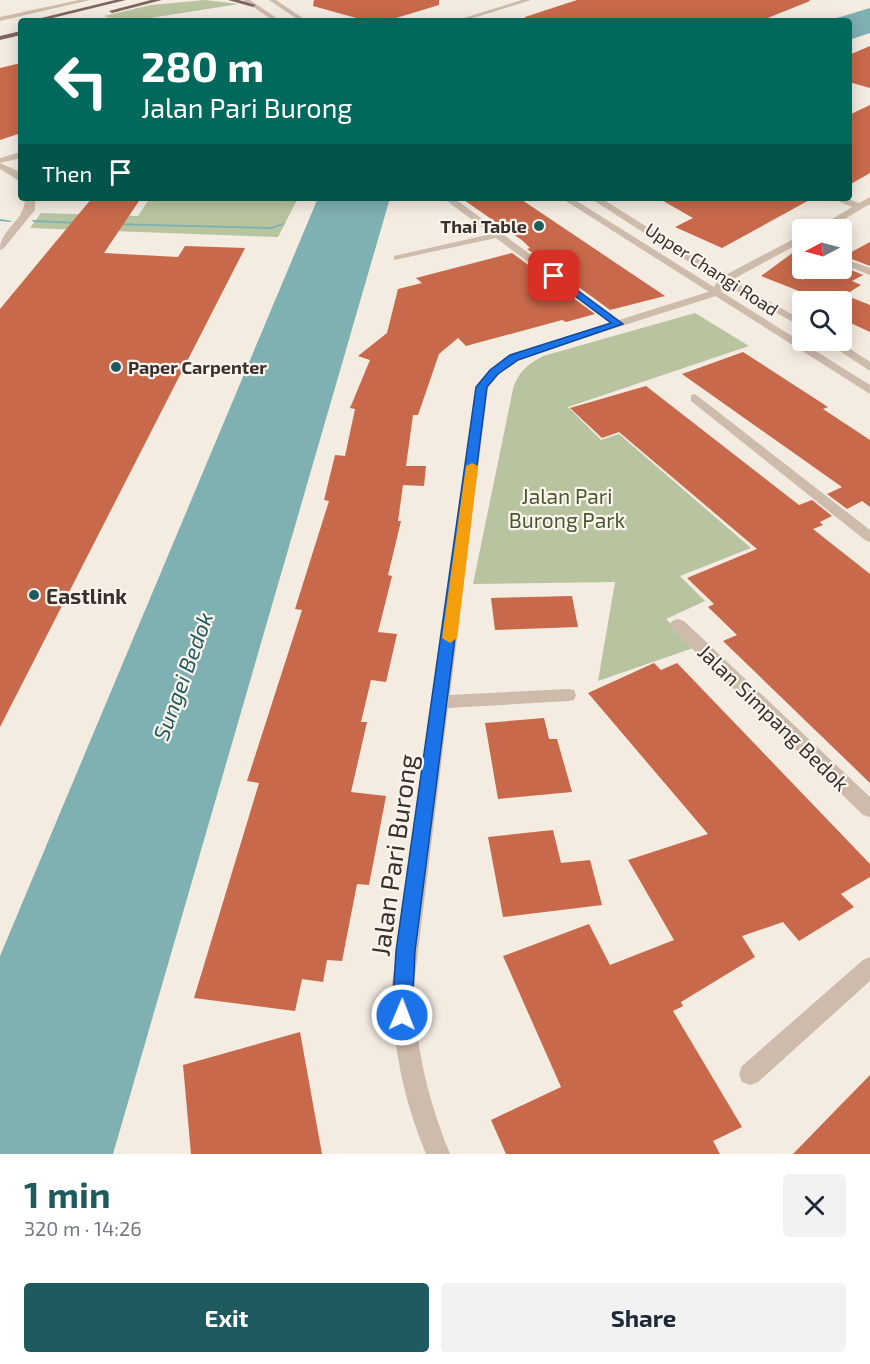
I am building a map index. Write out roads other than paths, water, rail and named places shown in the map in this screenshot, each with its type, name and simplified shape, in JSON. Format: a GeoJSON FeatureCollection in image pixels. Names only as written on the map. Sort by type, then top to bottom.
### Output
{"type":"FeatureCollection","features":[{"type":"Feature","properties":{"kind":"main road"},"geometry":{"type":"LineString","coordinates":[[45,18],[123,0]]}},
{"type":"Feature","properties":{"kind":"main road"},"geometry":{"type":"LineString","coordinates":[[231,0],[253,5]]}},
{"type":"Feature","properties":{"kind":"main road"},"geometry":{"type":"LineString","coordinates":[[102,14],[162,1]]}},
{"type":"Feature","properties":{"kind":"main road"},"geometry":{"type":"LineString","coordinates":[[0,38],[18,34]]}},
{"type":"Feature","properties":{"kind":"street"},"geometry":{"type":"LineString","coordinates":[[0,20],[87,0]]}},
{"type":"Feature","properties":{"kind":"street"},"geometry":{"type":"LineString","coordinates":[[246,0],[273,18]]}},
{"type":"Feature","properties":{"kind":"street"},"geometry":{"type":"LineString","coordinates":[[272,0],[299,18]]}},
{"type":"Feature","properties":{"kind":"street"},"geometry":{"type":"LineString","coordinates":[[467,18],[528,0]]}},
{"type":"Feature","properties":{"kind":"street"},"geometry":{"type":"LineString","coordinates":[[0,154],[18,149]]}},
{"type":"Feature","properties":{"kind":"street"},"geometry":{"type":"LineString","coordinates":[[0,163],[18,156]]}},
{"type":"Feature","properties":{"kind":"street"},"geometry":{"type":"LineString","coordinates":[[0,163],[18,173]]}},
{"type":"Feature","properties":{"kind":"street"},"geometry":{"type":"LineString","coordinates":[[838,219],[870,200]]}},
{"type":"Feature","properties":{"kind":"street"},"geometry":{"type":"LineString","coordinates":[[0,247],[30,210],[30,201]]}},
{"type":"Feature","properties":{"kind":"street"},"geometry":{"type":"LineString","coordinates":[[452,201],[618,324]]}},
{"type":"Feature","properties":{"kind":"street","name":"Upper Changi Road"},"geometry":{"type":"LineString","coordinates":[[571,201],[870,390]]}},
{"type":"Feature","properties":{"kind":"street","name":"Upper Changi Road"},"geometry":{"type":"LineString","coordinates":[[600,201],[724,280],[792,318]]}},
{"type":"Feature","properties":{"kind":"street"},"geometry":{"type":"LineString","coordinates":[[844,201],[859,207]]}},
{"type":"Feature","properties":{"kind":"street"},"geometry":{"type":"LineString","coordinates":[[398,258],[499,236]]}},
{"type":"Feature","properties":{"kind":"street"},"geometry":{"type":"LineString","coordinates":[[715,293],[724,280],[792,246]]}},
{"type":"Feature","properties":{"kind":"street"},"geometry":{"type":"LineString","coordinates":[[852,265],[870,272]]}},
{"type":"Feature","properties":{"kind":"street","name":"Jalan Pari Burong"},"geometry":{"type":"LineString","coordinates":[[438,1154],[421,1116],[412,1082],[405,1051],[402,1015],[406,951],[482,387],[494,372],[514,357],[715,293]]}},
{"type":"Feature","properties":{"kind":"street"},"geometry":{"type":"LineString","coordinates":[[845,351],[870,367]]}},
{"type":"Feature","properties":{"kind":"street"},"geometry":{"type":"LineString","coordinates":[[695,399],[870,537]]}},
{"type":"Feature","properties":{"kind":"street","name":"Jalan Simpang Bedok"},"geometry":{"type":"LineString","coordinates":[[678,625],[870,808]]}},
{"type":"Feature","properties":{"kind":"street"},"geometry":{"type":"LineString","coordinates":[[441,702],[568,695]]}},
{"type":"Feature","properties":{"kind":"street"},"geometry":{"type":"LineString","coordinates":[[750,1074],[870,967]]}},
{"type":"Feature","properties":{"kind":"water"},"geometry":{"type":"Polygon","coordinates":[[[870,8],[870,33],[852,39],[852,18],[837,18],[870,8]]]}},
{"type":"Feature","properties":{"kind":"water","name":"Sungei Bedok"},"geometry":{"type":"Polygon","coordinates":[[[317,201],[389,201],[113,1154],[0,1154],[0,956],[317,201]]]}},
{"type":"Feature","properties":{"kind":"waterway"},"geometry":{"type":"LineString","coordinates":[[0,220],[10,221]]}},
{"type":"Feature","properties":{"kind":"waterway"},"geometry":{"type":"LineString","coordinates":[[34,221],[80,223]]}},
{"type":"Feature","properties":{"kind":"waterway"},"geometry":{"type":"LineString","coordinates":[[113,224],[271,228],[283,224]]}},
{"type":"Feature","properties":{"kind":"place","name":"Thai Table"},"geometry":{"type":"Point","coordinates":[539,226]}},
{"type":"Feature","properties":{"kind":"place","name":"Paper Carpenter"},"geometry":{"type":"Point","coordinates":[116,367]}},
{"type":"Feature","properties":{"kind":"place","name":"Eastlink"},"geometry":{"type":"Point","coordinates":[34,595]}},
{"type":"Feature","properties":{"kind":"park label","name":"Jalan Pari Burong Park"},"geometry":{"type":"Point","coordinates":[567,507]}}]}
